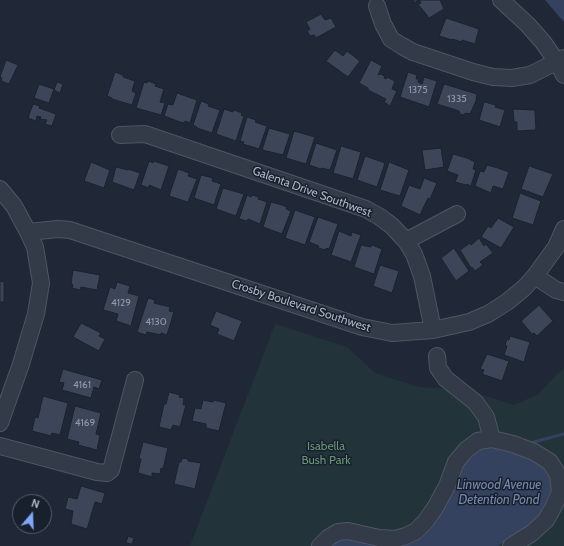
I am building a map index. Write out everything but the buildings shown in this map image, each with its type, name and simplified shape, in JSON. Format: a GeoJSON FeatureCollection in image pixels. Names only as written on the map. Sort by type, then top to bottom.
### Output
{"type":"FeatureCollection","features":[{"type":"Feature","properties":{"kind":"street"},"geometry":{"type":"LineString","coordinates":[[376,6],[391,39],[413,52],[473,72],[493,77],[512,78],[562,65],[528,25],[501,0]]}},
{"type":"Feature","properties":{"kind":"street","name":"Galenta Drive Southwest"},"geometry":{"type":"LineString","coordinates":[[120,135],[145,134],[366,209],[392,226],[406,241],[414,254],[422,276],[434,330]]}},
{"type":"Feature","properties":{"kind":"street"},"geometry":{"type":"LineString","coordinates":[[0,189],[14,206],[35,247],[41,283],[36,314],[21,364],[0,423]]}},
{"type":"Feature","properties":{"kind":"street"},"geometry":{"type":"LineString","coordinates":[[406,241],[457,214]]}},
{"type":"Feature","properties":{"kind":"street","name":"Crosby Boulevard Southwest"},"geometry":{"type":"LineString","coordinates":[[28,232],[58,229],[70,230],[362,327],[392,333],[434,330],[469,322],[488,314],[513,297],[535,276],[556,247],[564,229]]}},
{"type":"Feature","properties":{"kind":"street"},"geometry":{"type":"LineString","coordinates":[[535,276],[556,290],[564,292]]}},
{"type":"Feature","properties":{"kind":"street"},"geometry":{"type":"LineString","coordinates":[[437,356],[438,368],[446,379],[475,402],[486,417],[492,439]]}},
{"type":"Feature","properties":{"kind":"street"},"geometry":{"type":"LineString","coordinates":[[0,446],[97,472],[108,473],[111,470],[135,380]]}},
{"type":"Feature","properties":{"kind":"street"},"geometry":{"type":"LineString","coordinates":[[320,546],[328,538],[338,532],[348,531],[379,538],[395,539],[416,531],[425,522],[435,508],[447,486],[456,462],[466,450],[478,441],[492,439],[513,444],[534,452],[550,462],[558,475],[560,492],[546,520],[532,532],[511,546]]}},
{"type":"Feature","properties":{"kind":"green space","name":"Isabella Bush Park"},"geometry":{"type":"Polygon","coordinates":[[[275,324],[347,347],[375,373],[419,387],[466,390],[514,405],[539,394],[557,374],[564,369],[564,546],[190,546],[275,324]]]}},
{"type":"Feature","properties":{"kind":"water"},"geometry":{"type":"Polygon","coordinates":[[[545,0],[564,0],[564,22],[545,0]]]}},
{"type":"Feature","properties":{"kind":"water","name":"Linwood Avenue Detention Pond"},"geometry":{"type":"Polygon","coordinates":[[[488,446],[525,454],[549,470],[554,488],[548,505],[539,516],[523,530],[498,546],[398,546],[422,538],[444,508],[468,456],[480,447],[488,446]]]}},
{"type":"Feature","properties":{"kind":"water"},"geometry":{"type":"Polygon","coordinates":[[[346,538],[391,546],[332,546],[334,543],[346,538]]]}},
{"type":"Feature","properties":{"kind":"waterway"},"geometry":{"type":"LineString","coordinates":[[530,443],[564,434]]}}]}
